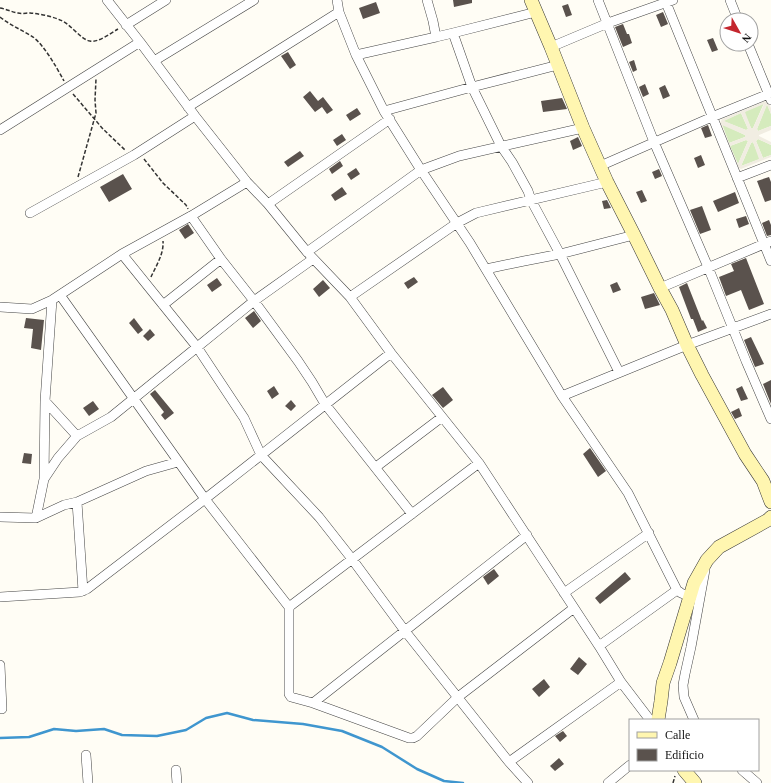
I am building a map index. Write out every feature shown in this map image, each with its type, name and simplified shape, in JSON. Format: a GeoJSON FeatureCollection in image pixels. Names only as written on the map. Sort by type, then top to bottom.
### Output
{"type":"FeatureCollection","features":[{"type":"Feature","properties":{"kind":"street"},"geometry":{"type":"LineString","coordinates":[[107,0],[247,182],[268,204],[310,255],[350,297],[391,353],[479,463],[621,682],[649,719]]}},
{"type":"Feature","properties":{"kind":"street"},"geometry":{"type":"LineString","coordinates":[[126,24],[166,0]]}},
{"type":"Feature","properties":{"kind":"street"},"geometry":{"type":"LineString","coordinates":[[154,61],[254,0]]}},
{"type":"Feature","properties":{"kind":"street"},"geometry":{"type":"LineString","coordinates":[[337,0],[339,12],[356,55],[384,111],[486,269],[562,396],[628,493],[677,590],[690,597]]}},
{"type":"Feature","properties":{"kind":"street"},"geometry":{"type":"LineString","coordinates":[[427,0],[436,37]]}},
{"type":"Feature","properties":{"kind":"street"},"geometry":{"type":"LineString","coordinates":[[598,0],[654,142],[771,418]]}},
{"type":"Feature","properties":{"kind":"street"},"geometry":{"type":"LineString","coordinates":[[730,0],[735,12]]}},
{"type":"Feature","properties":{"kind":"street"},"geometry":{"type":"LineString","coordinates":[[551,47],[608,23],[668,1],[712,117],[737,178],[767,243],[771,261]]}},
{"type":"Feature","properties":{"kind":"street"},"geometry":{"type":"LineString","coordinates":[[356,55],[454,34],[533,6],[607,182],[672,310],[687,345],[745,454],[763,481],[771,502]]}},
{"type":"Feature","properties":{"kind":"street"},"geometry":{"type":"LineString","coordinates":[[188,107],[339,12]]}},
{"type":"Feature","properties":{"kind":"street"},"geometry":{"type":"LineString","coordinates":[[454,34],[472,87],[501,146],[512,162],[528,191],[531,200],[560,254],[619,372]]}},
{"type":"Feature","properties":{"kind":"street"},"geometry":{"type":"LineString","coordinates":[[0,130],[140,42]]}},
{"type":"Feature","properties":{"kind":"street"},"geometry":{"type":"LineString","coordinates":[[600,166],[712,117],[770,96],[751,52]]}},
{"type":"Feature","properties":{"kind":"street"},"geometry":{"type":"LineString","coordinates":[[384,111],[558,65]]}},
{"type":"Feature","properties":{"kind":"street"},"geometry":{"type":"LineString","coordinates":[[30,213],[134,155],[195,116]]}},
{"type":"Feature","properties":{"kind":"street"},"geometry":{"type":"LineString","coordinates":[[268,204],[390,119]]}},
{"type":"Feature","properties":{"kind":"street"},"geometry":{"type":"LineString","coordinates":[[44,479],[58,458],[78,436],[111,417],[310,255],[421,170],[459,156],[583,128]]}},
{"type":"Feature","properties":{"kind":"street"},"geometry":{"type":"LineString","coordinates":[[737,178],[771,165]]}},
{"type":"Feature","properties":{"kind":"street"},"geometry":{"type":"LineString","coordinates":[[0,307],[32,309],[56,298],[122,254],[191,216],[247,182]]}},
{"type":"Feature","properties":{"kind":"street"},"geometry":{"type":"LineString","coordinates":[[350,297],[457,223],[476,213],[607,182]]}},
{"type":"Feature","properties":{"kind":"street"},"geometry":{"type":"LineString","coordinates":[[191,216],[308,376],[325,404],[412,514]]}},
{"type":"Feature","properties":{"kind":"street"},"geometry":{"type":"LineString","coordinates":[[486,269],[524,260],[560,254],[634,235]]}},
{"type":"Feature","properties":{"kind":"street"},"geometry":{"type":"LineString","coordinates":[[660,288],[767,243]]}},
{"type":"Feature","properties":{"kind":"street"},"geometry":{"type":"LineString","coordinates":[[122,254],[198,347],[244,418],[261,455],[319,517],[405,631],[528,783]]}},
{"type":"Feature","properties":{"kind":"street"},"geometry":{"type":"LineString","coordinates":[[163,305],[222,259]]}},
{"type":"Feature","properties":{"kind":"street"},"geometry":{"type":"LineString","coordinates":[[56,298],[134,399],[205,499],[289,607],[289,694],[294,698],[313,703],[409,738],[413,738],[417,736],[458,697],[574,608]]}},
{"type":"Feature","properties":{"kind":"street"},"geometry":{"type":"LineString","coordinates":[[36,518],[44,479],[45,401],[56,298]]}},
{"type":"Feature","properties":{"kind":"street"},"geometry":{"type":"LineString","coordinates":[[562,396],[687,345],[771,314]]}},
{"type":"Feature","properties":{"kind":"street"},"geometry":{"type":"LineString","coordinates":[[0,596],[84,591],[205,499],[391,353]]}},
{"type":"Feature","properties":{"kind":"street"},"geometry":{"type":"LineString","coordinates":[[45,401],[78,436]]}},
{"type":"Feature","properties":{"kind":"street"},"geometry":{"type":"LineString","coordinates":[[376,467],[442,417]]}},
{"type":"Feature","properties":{"kind":"street"},"geometry":{"type":"LineString","coordinates":[[0,518],[36,518],[64,505],[77,502],[146,471],[178,462]]}},
{"type":"Feature","properties":{"kind":"street"},"geometry":{"type":"LineString","coordinates":[[289,607],[479,463]]}},
{"type":"Feature","properties":{"kind":"street"},"geometry":{"type":"LineString","coordinates":[[77,502],[84,591]]}},
{"type":"Feature","properties":{"kind":"street"},"geometry":{"type":"LineString","coordinates":[[658,719],[662,701],[663,683],[694,583],[707,560],[719,547],[771,517]]}},
{"type":"Feature","properties":{"kind":"street"},"geometry":{"type":"LineString","coordinates":[[564,593],[649,533]]}},
{"type":"Feature","properties":{"kind":"street"},"geometry":{"type":"LineString","coordinates":[[313,703],[526,535]]}},
{"type":"Feature","properties":{"kind":"street"},"geometry":{"type":"LineString","coordinates":[[694,719],[684,697],[683,685],[707,560]]}},
{"type":"Feature","properties":{"kind":"street"},"geometry":{"type":"LineString","coordinates":[[599,646],[677,590]]}},
{"type":"Feature","properties":{"kind":"street"},"geometry":{"type":"LineString","coordinates":[[0,665],[2,709]]}},
{"type":"Feature","properties":{"kind":"street"},"geometry":{"type":"LineString","coordinates":[[510,762],[621,682]]}},
{"type":"Feature","properties":{"kind":"street"},"geometry":{"type":"LineString","coordinates":[[86,755],[88,783]]}},
{"type":"Feature","properties":{"kind":"street"},"geometry":{"type":"LineString","coordinates":[[608,783],[629,766]]}},
{"type":"Feature","properties":{"kind":"street"},"geometry":{"type":"LineString","coordinates":[[176,770],[177,783]]}},
{"type":"Feature","properties":{"kind":"street"},"geometry":{"type":"LineString","coordinates":[[685,771],[696,783]]}},
{"type":"Feature","properties":{"kind":"street"},"geometry":{"type":"LineString","coordinates":[[743,771],[757,783]]}},
{"type":"Feature","properties":{"kind":"path"},"geometry":{"type":"LineString","coordinates":[[0,8],[16,13],[39,14],[61,20],[89,41],[95,41],[105,37],[126,24]]}},
{"type":"Feature","properties":{"kind":"path"},"geometry":{"type":"LineString","coordinates":[[0,17],[34,38],[39,43],[68,87],[95,119],[116,142],[134,155],[143,158],[163,183],[186,205],[191,216]]}},
{"type":"Feature","properties":{"kind":"path"},"geometry":{"type":"LineString","coordinates":[[74,189],[95,119],[97,69]]}},
{"type":"Feature","properties":{"kind":"path"},"geometry":{"type":"LineString","coordinates":[[147,285],[162,254],[164,245],[162,231]]}},
{"type":"Feature","properties":{"kind":"green space"},"geometry":{"type":"Polygon","coordinates":[[[764,103],[753,128],[751,128],[744,112],[764,103]]]}},
{"type":"Feature","properties":{"kind":"green space"},"geometry":{"type":"Polygon","coordinates":[[[767,104],[771,114],[771,126],[758,131],[757,129],[767,104]]]}},
{"type":"Feature","properties":{"kind":"green space"},"geometry":{"type":"Polygon","coordinates":[[[741,113],[748,129],[746,130],[723,121],[741,113]]]}},
{"type":"Feature","properties":{"kind":"green space"},"geometry":{"type":"Polygon","coordinates":[[[722,124],[745,135],[745,137],[729,143],[722,124]]]}},
{"type":"Feature","properties":{"kind":"green space"},"geometry":{"type":"Polygon","coordinates":[[[758,139],[771,145],[771,155],[763,158],[756,141],[758,139]]]}},
{"type":"Feature","properties":{"kind":"green space"},"geometry":{"type":"Polygon","coordinates":[[[746,140],[748,141],[738,164],[730,146],[746,140]]]}},
{"type":"Feature","properties":{"kind":"green space"},"geometry":{"type":"Polygon","coordinates":[[[753,142],[760,159],[741,166],[751,143],[753,142]]]}},
{"type":"Feature","properties":{"kind":"shaded area"},"geometry":{"type":"Polygon","coordinates":[[[765,101],[769,104],[771,114],[767,105],[757,129],[758,131],[771,126],[771,130],[759,136],[771,142],[771,145],[758,139],[756,141],[763,158],[771,155],[771,157],[741,169],[737,167],[719,125],[722,119],[765,101]],[[764,104],[745,112],[751,128],[753,128],[764,104]],[[741,113],[724,121],[746,130],[748,129],[741,113]],[[722,125],[729,143],[745,137],[745,135],[722,125]],[[746,140],[730,146],[738,164],[748,141],[746,140]],[[753,142],[751,143],[741,166],[759,159],[753,142]]]}},
{"type":"Feature","properties":{"kind":"building"},"geometry":{"type":"Polygon","coordinates":[[[453,0],[472,0],[472,3],[454,7],[453,0]]]}},
{"type":"Feature","properties":{"kind":"building"},"geometry":{"type":"Polygon","coordinates":[[[376,2],[380,13],[363,19],[359,8],[376,2]]]}},
{"type":"Feature","properties":{"kind":"building"},"geometry":{"type":"Polygon","coordinates":[[[568,4],[572,15],[566,17],[562,6],[568,4]]]}},
{"type":"Feature","properties":{"kind":"building"},"geometry":{"type":"Polygon","coordinates":[[[663,12],[668,24],[661,27],[656,15],[663,12]]]}},
{"type":"Feature","properties":{"kind":"building"},"geometry":{"type":"Polygon","coordinates":[[[623,24],[632,43],[623,47],[615,27],[623,24]]]}},
{"type":"Feature","properties":{"kind":"building"},"geometry":{"type":"Polygon","coordinates":[[[713,38],[718,50],[712,52],[707,40],[713,38]]]}},
{"type":"Feature","properties":{"kind":"building"},"geometry":{"type":"Polygon","coordinates":[[[288,52],[296,65],[290,69],[281,56],[288,52]]]}},
{"type":"Feature","properties":{"kind":"building"},"geometry":{"type":"Polygon","coordinates":[[[634,60],[637,70],[633,72],[629,62],[634,60]]]}},
{"type":"Feature","properties":{"kind":"building"},"geometry":{"type":"Polygon","coordinates":[[[645,84],[649,94],[643,97],[639,87],[645,84]]]}},
{"type":"Feature","properties":{"kind":"building"},"geometry":{"type":"Polygon","coordinates":[[[665,85],[670,96],[663,99],[659,88],[665,85]]]}},
{"type":"Feature","properties":{"kind":"building"},"geometry":{"type":"Polygon","coordinates":[[[310,91],[318,101],[323,97],[333,110],[327,114],[322,107],[315,112],[303,97],[310,91]]]}},
{"type":"Feature","properties":{"kind":"building"},"geometry":{"type":"Polygon","coordinates":[[[562,98],[567,109],[543,112],[541,101],[562,98]]]}},
{"type":"Feature","properties":{"kind":"building"},"geometry":{"type":"Polygon","coordinates":[[[357,108],[361,114],[350,121],[346,115],[357,108]]]}},
{"type":"Feature","properties":{"kind":"building"},"geometry":{"type":"Polygon","coordinates":[[[708,125],[712,136],[705,138],[701,128],[708,125]]]}},
{"type":"Feature","properties":{"kind":"building"},"geometry":{"type":"Polygon","coordinates":[[[342,134],[346,140],[337,146],[333,140],[342,134]]]}},
{"type":"Feature","properties":{"kind":"building"},"geometry":{"type":"Polygon","coordinates":[[[578,137],[582,146],[573,150],[570,141],[578,137]]]}},
{"type":"Feature","properties":{"kind":"building"},"geometry":{"type":"Polygon","coordinates":[[[300,151],[304,156],[288,167],[284,162],[300,151]]]}},
{"type":"Feature","properties":{"kind":"building"},"geometry":{"type":"Polygon","coordinates":[[[701,155],[705,165],[698,168],[694,158],[701,155]]]}},
{"type":"Feature","properties":{"kind":"building"},"geometry":{"type":"Polygon","coordinates":[[[340,161],[343,166],[332,174],[329,169],[340,161]]]}},
{"type":"Feature","properties":{"kind":"building"},"geometry":{"type":"Polygon","coordinates":[[[356,168],[360,174],[351,180],[347,174],[356,168]]]}},
{"type":"Feature","properties":{"kind":"building"},"geometry":{"type":"Polygon","coordinates":[[[659,169],[662,176],[655,179],[652,172],[659,169]]]}},
{"type":"Feature","properties":{"kind":"building"},"geometry":{"type":"Polygon","coordinates":[[[123,174],[132,189],[109,202],[100,187],[123,174]]]}},
{"type":"Feature","properties":{"kind":"building"},"geometry":{"type":"Polygon","coordinates":[[[769,177],[771,182],[771,200],[765,202],[757,181],[769,177]]]}},
{"type":"Feature","properties":{"kind":"building"},"geometry":{"type":"Polygon","coordinates":[[[342,187],[347,194],[335,201],[331,195],[342,187]]]}},
{"type":"Feature","properties":{"kind":"building"},"geometry":{"type":"Polygon","coordinates":[[[642,190],[647,201],[641,203],[636,192],[642,190]]]}},
{"type":"Feature","properties":{"kind":"building"},"geometry":{"type":"Polygon","coordinates":[[[735,192],[739,203],[718,212],[713,201],[735,192]]]}},
{"type":"Feature","properties":{"kind":"building"},"geometry":{"type":"Polygon","coordinates":[[[607,200],[611,208],[604,209],[602,201],[607,200]]]}},
{"type":"Feature","properties":{"kind":"building"},"geometry":{"type":"Polygon","coordinates":[[[702,206],[711,230],[700,234],[690,210],[702,206]]]}},
{"type":"Feature","properties":{"kind":"building"},"geometry":{"type":"Polygon","coordinates":[[[746,216],[749,224],[739,228],[736,219],[746,216]]]}},
{"type":"Feature","properties":{"kind":"building"},"geometry":{"type":"Polygon","coordinates":[[[769,220],[771,225],[771,235],[767,236],[762,223],[769,220]]]}},
{"type":"Feature","properties":{"kind":"building"},"geometry":{"type":"Polygon","coordinates":[[[188,224],[194,233],[185,239],[179,230],[188,224]]]}},
{"type":"Feature","properties":{"kind":"building"},"geometry":{"type":"Polygon","coordinates":[[[746,258],[764,304],[749,310],[741,290],[726,296],[719,277],[734,271],[731,264],[746,258]]]}},
{"type":"Feature","properties":{"kind":"building"},"geometry":{"type":"Polygon","coordinates":[[[414,277],[418,282],[408,289],[404,283],[414,277]]]}},
{"type":"Feature","properties":{"kind":"building"},"geometry":{"type":"Polygon","coordinates":[[[217,278],[222,285],[212,292],[207,285],[217,278]]]}},
{"type":"Feature","properties":{"kind":"building"},"geometry":{"type":"Polygon","coordinates":[[[323,280],[330,288],[319,297],[313,289],[323,280]]]}},
{"type":"Feature","properties":{"kind":"building"},"geometry":{"type":"Polygon","coordinates":[[[617,282],[621,290],[613,293],[610,285],[617,282]]]}},
{"type":"Feature","properties":{"kind":"building"},"geometry":{"type":"Polygon","coordinates":[[[687,283],[702,321],[703,320],[707,328],[698,332],[693,319],[691,319],[679,287],[687,283]]]}},
{"type":"Feature","properties":{"kind":"building"},"geometry":{"type":"Polygon","coordinates":[[[654,293],[660,305],[645,309],[641,297],[654,293]]]}},
{"type":"Feature","properties":{"kind":"building"},"geometry":{"type":"Polygon","coordinates":[[[254,311],[261,321],[253,328],[245,318],[254,311]]]}},
{"type":"Feature","properties":{"kind":"building"},"geometry":{"type":"Polygon","coordinates":[[[26,318],[44,320],[41,350],[31,348],[33,329],[24,328],[26,318]]]}},
{"type":"Feature","properties":{"kind":"building"},"geometry":{"type":"Polygon","coordinates":[[[134,318],[143,330],[138,334],[129,323],[134,318]]]}},
{"type":"Feature","properties":{"kind":"building"},"geometry":{"type":"Polygon","coordinates":[[[150,329],[155,335],[148,341],[143,336],[150,329]]]}},
{"type":"Feature","properties":{"kind":"building"},"geometry":{"type":"Polygon","coordinates":[[[751,337],[764,364],[755,367],[744,340],[751,337]]]}},
{"type":"Feature","properties":{"kind":"building"},"geometry":{"type":"Polygon","coordinates":[[[771,380],[771,404],[763,384],[771,380]]]}},
{"type":"Feature","properties":{"kind":"building"},"geometry":{"type":"Polygon","coordinates":[[[274,386],[279,394],[272,399],[267,391],[274,386]]]}},
{"type":"Feature","properties":{"kind":"building"},"geometry":{"type":"Polygon","coordinates":[[[742,386],[748,399],[741,401],[736,389],[742,386]]]}},
{"type":"Feature","properties":{"kind":"building"},"geometry":{"type":"Polygon","coordinates":[[[443,387],[453,400],[443,408],[432,395],[443,387]]]}},
{"type":"Feature","properties":{"kind":"building"},"geometry":{"type":"Polygon","coordinates":[[[155,390],[174,413],[165,420],[161,415],[164,412],[150,394],[155,390]]]}},
{"type":"Feature","properties":{"kind":"building"},"geometry":{"type":"Polygon","coordinates":[[[291,400],[296,406],[291,411],[285,406],[291,400]]]}},
{"type":"Feature","properties":{"kind":"building"},"geometry":{"type":"Polygon","coordinates":[[[93,401],[99,409],[89,416],[83,408],[93,401]]]}},
{"type":"Feature","properties":{"kind":"building"},"geometry":{"type":"Polygon","coordinates":[[[739,408],[742,416],[735,419],[731,412],[739,408]]]}},
{"type":"Feature","properties":{"kind":"building"},"geometry":{"type":"Polygon","coordinates":[[[590,448],[606,471],[598,477],[583,454],[590,448]]]}},
{"type":"Feature","properties":{"kind":"building"},"geometry":{"type":"Polygon","coordinates":[[[24,453],[32,454],[31,464],[22,463],[24,453]]]}},
{"type":"Feature","properties":{"kind":"building"},"geometry":{"type":"Polygon","coordinates":[[[494,569],[499,576],[488,585],[483,577],[494,569]]]}},
{"type":"Feature","properties":{"kind":"building"},"geometry":{"type":"Polygon","coordinates":[[[625,572],[631,579],[600,604],[595,598],[625,572]]]}},
{"type":"Feature","properties":{"kind":"building"},"geometry":{"type":"Polygon","coordinates":[[[579,657],[587,664],[578,675],[570,669],[579,657]]]}},
{"type":"Feature","properties":{"kind":"building"},"geometry":{"type":"Polygon","coordinates":[[[544,679],[550,687],[539,697],[532,689],[544,679]]]}},
{"type":"Feature","properties":{"kind":"building"},"geometry":{"type":"Polygon","coordinates":[[[563,731],[567,736],[560,742],[555,736],[563,731]]]}},
{"type":"Feature","properties":{"kind":"building"},"geometry":{"type":"Polygon","coordinates":[[[559,758],[564,764],[555,771],[550,766],[559,758]]]}},
{"type":"Feature","properties":{"kind":"waterway"},"geometry":{"type":"LineString","coordinates":[[0,738],[29,737],[54,729],[76,731],[104,729],[122,735],[157,736],[186,730],[206,718],[227,713],[253,720],[303,724],[342,731],[382,747],[417,769],[444,781],[463,783]]}}]}
